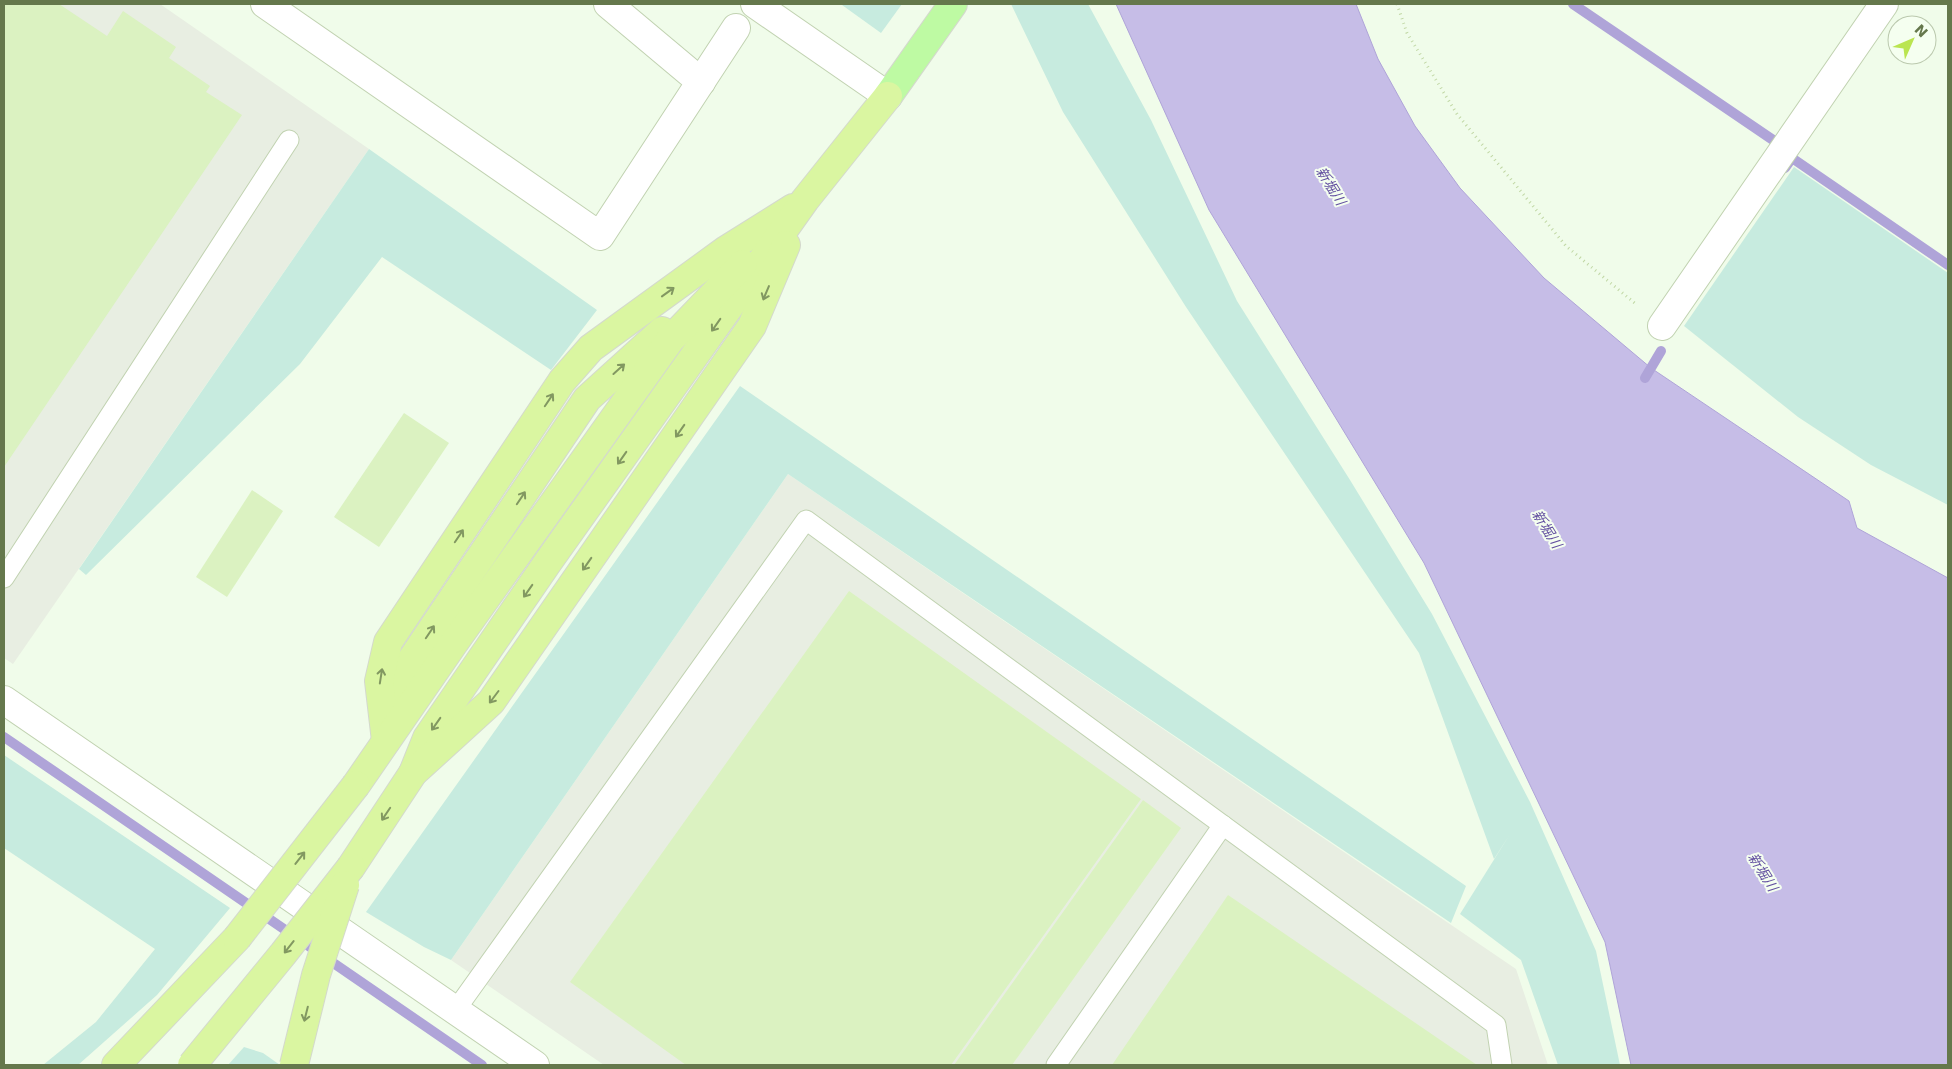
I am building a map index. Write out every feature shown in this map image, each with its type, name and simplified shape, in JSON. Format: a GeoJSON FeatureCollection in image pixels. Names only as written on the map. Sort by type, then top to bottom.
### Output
{"type":"FeatureCollection","features":[{"type":"Feature","properties":{"kind":"highway"},"geometry":{"type":"LineString","coordinates":[[137,1065],[356,786],[459,636],[670,340],[805,200],[888,96]]}},
{"type":"Feature","properties":{"kind":"highway"},"geometry":{"type":"LineString","coordinates":[[386,741],[379,681],[388,642],[562,381],[590,348],[726,250],[805,200]]}},
{"type":"Feature","properties":{"kind":"highway"},"geometry":{"type":"LineString","coordinates":[[192,1065],[283,954],[350,867],[414,774],[492,702],[752,326],[805,200]]}},
{"type":"Feature","properties":{"kind":"highway"},"geometry":{"type":"LineString","coordinates":[[294,1065],[316,975],[350,867]]}},
{"type":"Feature","properties":{"kind":"highway"},"geometry":{"type":"LineString","coordinates":[[116,1065],[237,938]]}},
{"type":"Feature","properties":{"kind":"main road"},"geometry":{"type":"LineString","coordinates":[[888,96],[953,4]]}},
{"type":"Feature","properties":{"kind":"street"},"geometry":{"type":"LineString","coordinates":[[265,4],[600,236],[736,28]]}},
{"type":"Feature","properties":{"kind":"street"},"geometry":{"type":"LineString","coordinates":[[608,4],[700,82]]}},
{"type":"Feature","properties":{"kind":"street"},"geometry":{"type":"LineString","coordinates":[[755,4],[888,96]]}},
{"type":"Feature","properties":{"kind":"street"},"geometry":{"type":"LineString","coordinates":[[1662,326],[1884,4]]}},
{"type":"Feature","properties":{"kind":"street"},"geometry":{"type":"LineString","coordinates":[[4,700],[535,1065]]}},
{"type":"Feature","properties":{"kind":"lane"},"geometry":{"type":"LineString","coordinates":[[4,578],[289,140]]}},
{"type":"Feature","properties":{"kind":"lane"},"geometry":{"type":"LineString","coordinates":[[455,1011],[806,520],[1496,1025],[1502,1065]]}},
{"type":"Feature","properties":{"kind":"lane"},"geometry":{"type":"LineString","coordinates":[[1056,1065],[1223,825]]}},
{"type":"Feature","properties":{"kind":"path"},"geometry":{"type":"LineString","coordinates":[[1396,4],[1407,33],[1458,114],[1566,246],[1662,326]]}},
{"type":"Feature","properties":{"kind":"shaded area"},"geometry":{"type":"Polygon","coordinates":[[[4,4],[160,4],[369,149],[13,664],[4,658],[4,4]]]}},
{"type":"Feature","properties":{"kind":"shaded area"},"geometry":{"type":"Polygon","coordinates":[[[843,4],[902,4],[881,33],[843,4]]]}},
{"type":"Feature","properties":{"kind":"shaded area"},"geometry":{"type":"Polygon","coordinates":[[[1011,4],[1088,4],[1151,120],[1237,301],[1432,614],[1530,802],[1596,951],[1620,1065],[1558,1065],[1521,960],[1460,914],[1510,834],[1494,859],[1419,653],[1186,307],[1063,112],[1011,4]]]}},
{"type":"Feature","properties":{"kind":"shaded area"},"geometry":{"type":"Polygon","coordinates":[[[369,149],[597,310],[551,370],[382,257],[300,364],[86,575],[79,569],[369,149]]]}},
{"type":"Feature","properties":{"kind":"shaded area"},"geometry":{"type":"Polygon","coordinates":[[[1794,167],[1948,273],[1948,505],[1871,465],[1798,417],[1684,326],[1794,167]]]}},
{"type":"Feature","properties":{"kind":"shaded area"},"geometry":{"type":"Polygon","coordinates":[[[740,386],[1466,886],[1451,923],[788,474],[451,960],[424,947],[366,912],[740,386]]]}},
{"type":"Feature","properties":{"kind":"shaded area"},"geometry":{"type":"Polygon","coordinates":[[[788,474],[1516,969],[1548,1065],[604,1065],[451,960],[788,474]]]}},
{"type":"Feature","properties":{"kind":"shaded area"},"geometry":{"type":"Polygon","coordinates":[[[4,755],[230,908],[157,995],[78,1065],[43,1065],[96,1022],[155,949],[4,848],[4,755]]]}},
{"type":"Feature","properties":{"kind":"shaded area"},"geometry":{"type":"Polygon","coordinates":[[[244,1047],[263,1053],[280,1065],[228,1065],[244,1047]]]}},
{"type":"Feature","properties":{"kind":"water","name":"新堀川"},"geometry":{"type":"Polygon","coordinates":[[[1116,4],[1356,4],[1378,59],[1415,126],[1460,188],[1544,278],[1651,368],[1849,501],[1857,528],[1948,578],[1948,1065],[1631,1065],[1605,942],[1424,563],[1209,210],[1116,4]]]}},
{"type":"Feature","properties":{"kind":"building"},"geometry":{"type":"Polygon","coordinates":[[[4,4],[59,4],[107,36],[123,11],[176,47],[169,58],[210,86],[206,92],[242,115],[4,467],[4,4]]]}},
{"type":"Feature","properties":{"kind":"building"},"geometry":{"type":"Polygon","coordinates":[[[404,413],[449,443],[379,547],[334,517],[404,413]]]}},
{"type":"Feature","properties":{"kind":"building"},"geometry":{"type":"Polygon","coordinates":[[[252,490],[283,511],[227,597],[196,577],[252,490]]]}},
{"type":"Feature","properties":{"kind":"building"},"geometry":{"type":"Polygon","coordinates":[[[849,591],[1141,799],[951,1065],[686,1065],[570,982],[849,591]]]}},
{"type":"Feature","properties":{"kind":"building"},"geometry":{"type":"Polygon","coordinates":[[[1143,800],[1181,828],[1012,1065],[954,1065],[1143,800]]]}},
{"type":"Feature","properties":{"kind":"building"},"geometry":{"type":"Polygon","coordinates":[[[1228,895],[1477,1065],[1112,1065],[1228,895]]]}},
{"type":"Feature","properties":{"kind":"waterway"},"geometry":{"type":"LineString","coordinates":[[1573,4],[1776,142]]}},
{"type":"Feature","properties":{"kind":"waterway"},"geometry":{"type":"LineString","coordinates":[[1785,168],[1792,158],[1948,265]]}},
{"type":"Feature","properties":{"kind":"waterway"},"geometry":{"type":"LineString","coordinates":[[1645,378],[1661,351]]}},
{"type":"Feature","properties":{"kind":"waterway"},"geometry":{"type":"LineString","coordinates":[[4,737],[482,1065]]}}]}
